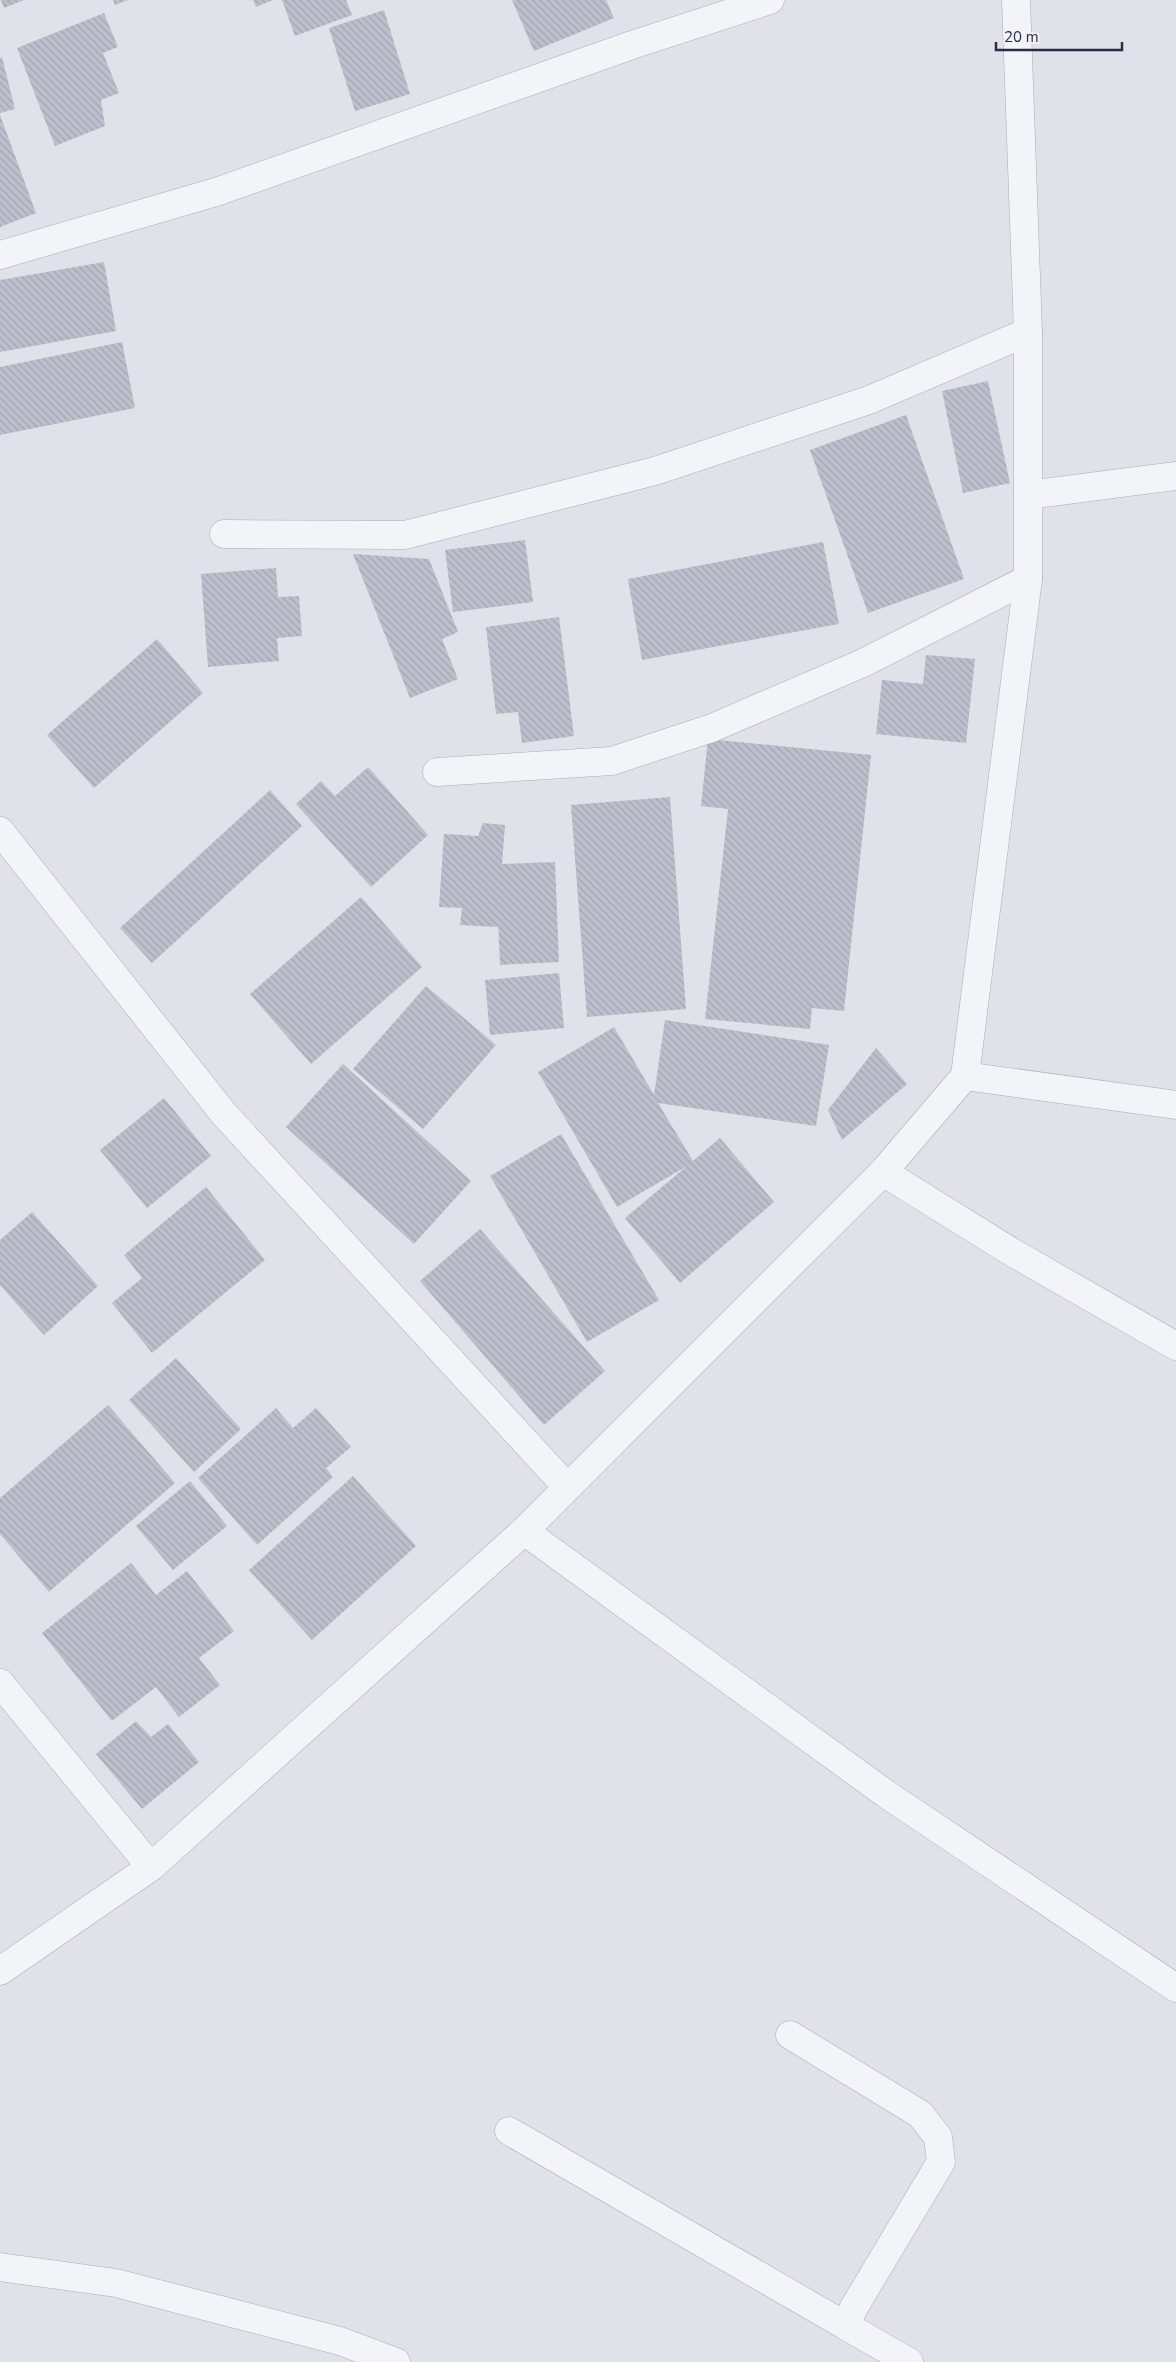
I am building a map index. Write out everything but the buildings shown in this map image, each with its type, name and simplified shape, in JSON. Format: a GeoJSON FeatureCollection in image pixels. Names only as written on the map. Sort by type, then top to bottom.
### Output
{"type":"FeatureCollection","features":[{"type":"Feature","properties":{"kind":"street"},"geometry":{"type":"LineString","coordinates":[[0,255],[216,192],[632,45],[770,0]]}},
{"type":"Feature","properties":{"kind":"street"},"geometry":{"type":"LineString","coordinates":[[0,1971],[150,1867],[524,1531],[883,1172],[965,1076],[1028,579],[1028,332],[1016,0]]}},
{"type":"Feature","properties":{"kind":"street"},"geometry":{"type":"LineString","coordinates":[[224,534],[405,535],[665,468],[869,400],[1028,332]]}},
{"type":"Feature","properties":{"kind":"street"},"geometry":{"type":"LineString","coordinates":[[1028,495],[1176,476]]}},
{"type":"Feature","properties":{"kind":"street"},"geometry":{"type":"LineString","coordinates":[[437,772],[612,761],[712,728],[854,667],[1028,579]]}},
{"type":"Feature","properties":{"kind":"street"},"geometry":{"type":"LineString","coordinates":[[0,831],[224,1114],[568,1487]]}},
{"type":"Feature","properties":{"kind":"street"},"geometry":{"type":"LineString","coordinates":[[965,1076],[1176,1105]]}},
{"type":"Feature","properties":{"kind":"street"},"geometry":{"type":"LineString","coordinates":[[883,1172],[1015,1254],[1176,1346]]}},
{"type":"Feature","properties":{"kind":"street"},"geometry":{"type":"LineString","coordinates":[[524,1531],[886,1794],[1176,1988]]}},
{"type":"Feature","properties":{"kind":"street"},"geometry":{"type":"LineString","coordinates":[[0,1683],[150,1867]]}},
{"type":"Feature","properties":{"kind":"street"},"geometry":{"type":"LineString","coordinates":[[790,2035],[920,2114],[938,2137],[941,2162],[853,2309],[846,2326]]}},
{"type":"Feature","properties":{"kind":"street"},"geometry":{"type":"LineString","coordinates":[[509,2131],[909,2362]]}},
{"type":"Feature","properties":{"kind":"street"},"geometry":{"type":"LineString","coordinates":[[0,2267],[116,2283],[340,2341],[396,2362]]}}]}
